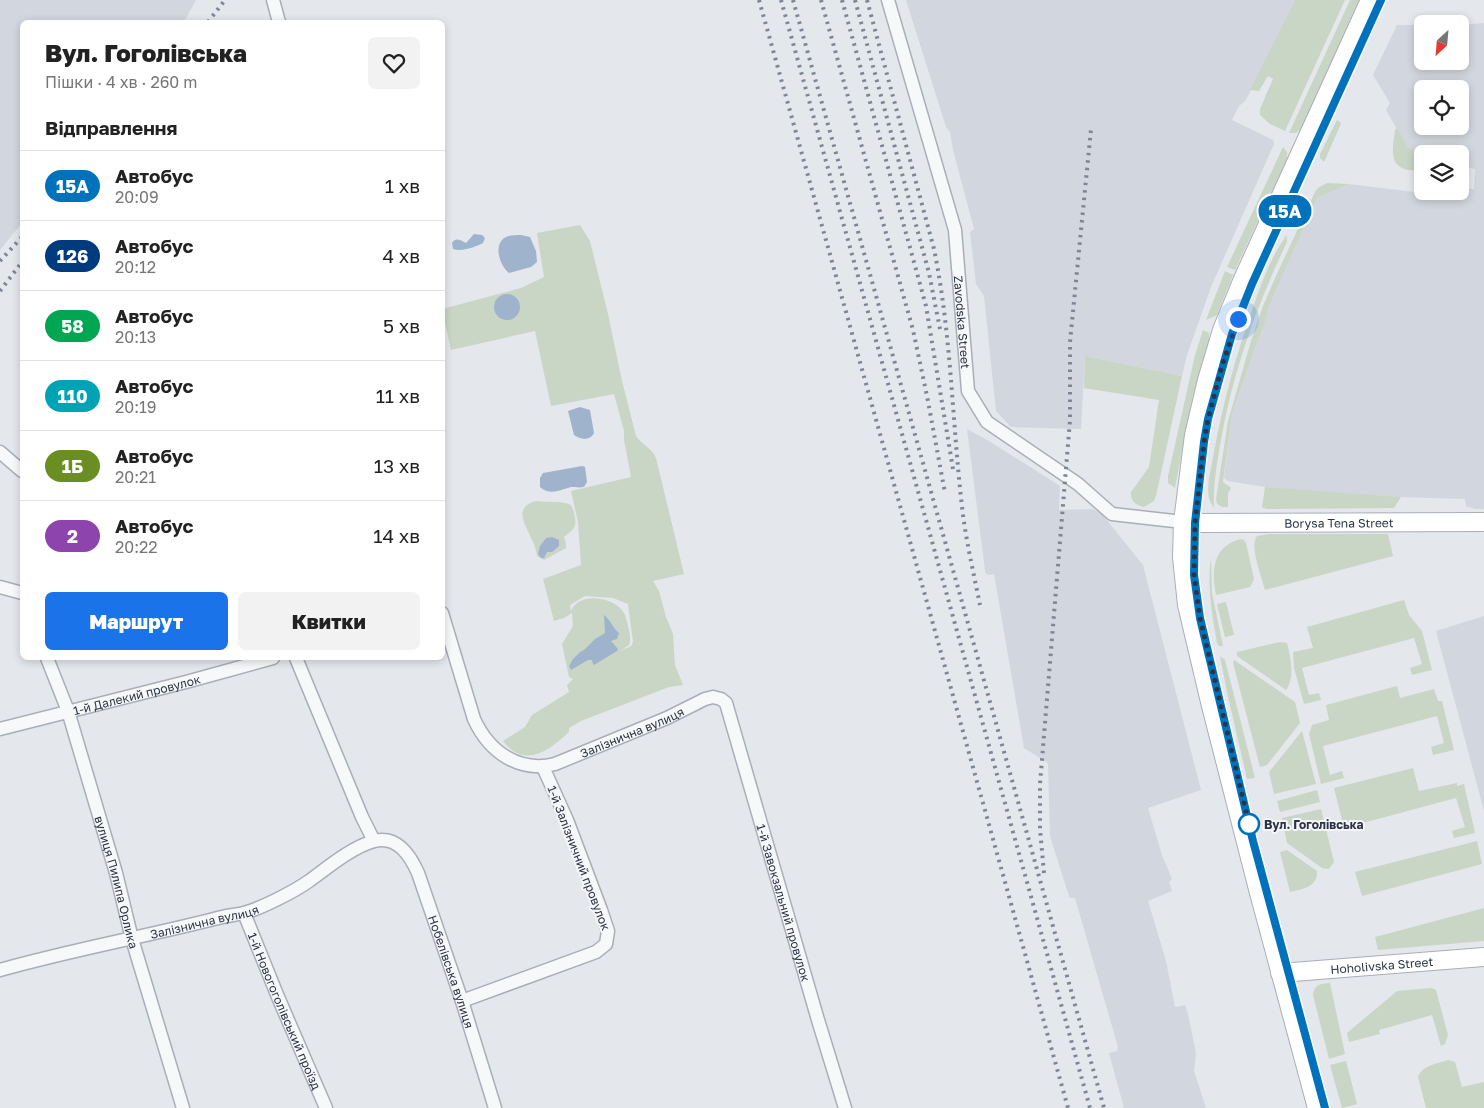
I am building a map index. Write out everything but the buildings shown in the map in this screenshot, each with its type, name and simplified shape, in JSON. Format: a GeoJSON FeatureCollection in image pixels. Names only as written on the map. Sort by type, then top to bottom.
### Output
{"type":"FeatureCollection","features":[{"type":"Feature","properties":{"kind":"main road"},"geometry":{"type":"LineString","coordinates":[[1189,523],[1196,426],[1222,330],[1243,279],[1370,0]]}},
{"type":"Feature","properties":{"kind":"main road"},"geometry":{"type":"LineString","coordinates":[[1325,1108],[1211,706],[1187,604],[1182,557],[1208,419],[1232,334],[1252,284],[1381,0]]}},
{"type":"Feature","properties":{"kind":"main road","name":"Borysa Tena Street"},"geometry":{"type":"LineString","coordinates":[[1189,523],[1484,522]]}},
{"type":"Feature","properties":{"kind":"main road","name":"Hoholivska Street"},"geometry":{"type":"LineString","coordinates":[[1285,972],[1484,957]]}},
{"type":"Feature","properties":{"kind":"main road"},"geometry":{"type":"LineString","coordinates":[[1285,972],[1317,1108]]}},
{"type":"Feature","properties":{"kind":"street"},"geometry":{"type":"LineString","coordinates":[[273,0],[278,20]]}},
{"type":"Feature","properties":{"kind":"street","name":"Zavodska Street"},"geometry":{"type":"LineString","coordinates":[[888,0],[955,230],[968,391],[987,422],[1078,484],[1112,514],[1189,523]]}},
{"type":"Feature","properties":{"kind":"street"},"geometry":{"type":"LineString","coordinates":[[0,452],[20,469]]}},
{"type":"Feature","properties":{"kind":"street"},"geometry":{"type":"LineString","coordinates":[[0,587],[10,588],[20,592]]}},
{"type":"Feature","properties":{"kind":"street"},"geometry":{"type":"LineString","coordinates":[[445,622],[479,730],[490,744],[514,762],[543,767]]}},
{"type":"Feature","properties":{"kind":"street","name":"вулиця Пилипа Орлика"},"geometry":{"type":"LineString","coordinates":[[48,660],[68,711],[116,873],[132,939],[183,1108]]}},
{"type":"Feature","properties":{"kind":"street","name":"1-й Далекий провулок"},"geometry":{"type":"LineString","coordinates":[[0,729],[265,660]]}},
{"type":"Feature","properties":{"kind":"street"},"geometry":{"type":"LineString","coordinates":[[297,660],[362,817],[374,841]]}},
{"type":"Feature","properties":{"kind":"street","name":"Залізнична вулиця"},"geometry":{"type":"LineString","coordinates":[[543,767],[607,744],[704,699],[713,697],[721,699]]}},
{"type":"Feature","properties":{"kind":"street","name":"1-й Завокзальний провулок"},"geometry":{"type":"LineString","coordinates":[[721,699],[726,703],[730,711],[812,1002],[845,1108]]}},
{"type":"Feature","properties":{"kind":"street","name":"1-й Залізничний провулок"},"geometry":{"type":"LineString","coordinates":[[462,1001],[596,952],[606,944],[608,931],[601,910],[567,820],[543,767]]}},
{"type":"Feature","properties":{"kind":"street","name":"Залізнична вулиця"},"geometry":{"type":"LineString","coordinates":[[0,970],[244,913],[307,883],[334,862],[374,841]]}},
{"type":"Feature","properties":{"kind":"street","name":"Нобелівська вулиця"},"geometry":{"type":"LineString","coordinates":[[374,841],[394,843],[404,848],[411,857],[462,1001],[496,1108]]}},
{"type":"Feature","properties":{"kind":"street","name":"1-й Новогоголівський проїзд"},"geometry":{"type":"LineString","coordinates":[[244,913],[326,1108]]}},
{"type":"Feature","properties":{"kind":"shaded area"},"geometry":{"type":"Polygon","coordinates":[[[0,0],[196,0],[185,20],[20,20],[20,225],[0,250],[0,0]]]}},
{"type":"Feature","properties":{"kind":"shaded area"},"geometry":{"type":"Polygon","coordinates":[[[906,0],[1295,0],[1246,100],[1239,106],[1232,120],[1273,140],[1274,144],[1211,287],[1187,355],[1182,376],[1085,356],[1081,429],[1011,427],[996,411],[984,296],[976,284],[970,232],[974,229],[950,132],[946,127],[906,0]]]}},
{"type":"Feature","properties":{"kind":"shaded area"},"geometry":{"type":"Polygon","coordinates":[[[1484,23],[1484,509],[1466,506],[1465,499],[1398,497],[1265,487],[1228,481],[1224,478],[1232,414],[1262,333],[1269,306],[1317,198],[1349,184],[1414,192],[1414,200],[1469,200],[1469,189],[1474,189],[1475,169],[1469,168],[1469,145],[1414,145],[1414,149],[1408,148],[1386,110],[1390,103],[1373,75],[1397,25],[1414,25],[1414,70],[1469,70],[1469,24],[1484,23]]]}},
{"type":"Feature","properties":{"kind":"shaded area"},"geometry":{"type":"Polygon","coordinates":[[[967,429],[1060,486],[1059,510],[1093,509],[1102,514],[1143,565],[1201,790],[1148,808],[1162,855],[1172,879],[1169,882],[1172,891],[1148,901],[1166,961],[1175,1007],[1185,1005],[1188,1014],[1196,1053],[1194,1071],[1206,1108],[1124,1108],[1109,1053],[1117,1051],[1118,1047],[1075,898],[1070,898],[1050,836],[1048,763],[1024,748],[994,574],[986,574],[985,570],[967,429]]]}},
{"type":"Feature","properties":{"kind":"shaded area"},"geometry":{"type":"Polygon","coordinates":[[[1484,616],[1484,811],[1436,631],[1484,616]]]}},
{"type":"Feature","properties":{"kind":"green space"},"geometry":{"type":"Polygon","coordinates":[[[1295,0],[1345,0],[1285,131],[1270,124],[1260,115],[1260,109],[1273,79],[1268,76],[1259,91],[1250,90],[1295,0]]]}},
{"type":"Feature","properties":{"kind":"green space"},"geometry":{"type":"Polygon","coordinates":[[[1350,0],[1360,0],[1301,129],[1296,133],[1289,133],[1350,0]]]}},
{"type":"Feature","properties":{"kind":"green space"},"geometry":{"type":"Polygon","coordinates":[[[1337,120],[1341,123],[1324,162],[1320,158],[1320,154],[1337,120]]]}},
{"type":"Feature","properties":{"kind":"green space"},"geometry":{"type":"Polygon","coordinates":[[[1397,128],[1408,148],[1414,149],[1414,170],[1402,168],[1395,161],[1393,151],[1395,130],[1397,128]]]}},
{"type":"Feature","properties":{"kind":"green space"},"geometry":{"type":"Polygon","coordinates":[[[1283,147],[1287,152],[1287,159],[1235,270],[1227,267],[1283,147]]]}},
{"type":"Feature","properties":{"kind":"green space"},"geometry":{"type":"Polygon","coordinates":[[[1327,183],[1349,184],[1317,198],[1269,306],[1262,332],[1232,414],[1223,482],[1231,488],[1228,493],[1228,507],[1222,507],[1217,504],[1216,499],[1228,421],[1251,341],[1263,306],[1315,192],[1327,183]]]}},
{"type":"Feature","properties":{"kind":"green space"},"geometry":{"type":"Polygon","coordinates":[[[580,225],[590,241],[636,436],[656,458],[684,574],[653,581],[659,591],[673,634],[675,665],[683,685],[669,687],[581,721],[569,728],[569,732],[545,751],[528,755],[520,754],[503,741],[525,727],[532,715],[569,692],[567,685],[573,679],[569,677],[562,644],[573,626],[572,613],[554,621],[543,579],[581,565],[578,522],[571,491],[631,477],[624,431],[614,394],[551,406],[535,331],[451,350],[445,323],[445,308],[521,288],[544,277],[537,233],[580,225]],[[585,596],[570,605],[571,611],[580,601],[594,598],[608,601],[620,608],[626,618],[630,640],[629,645],[620,651],[631,646],[633,642],[628,604],[613,598],[585,596]]]}},
{"type":"Feature","properties":{"kind":"green space"},"geometry":{"type":"Polygon","coordinates":[[[1287,235],[1287,242],[1247,339],[1232,389],[1217,465],[1214,508],[1208,493],[1209,481],[1230,379],[1263,279],[1276,252],[1287,235]]]}},
{"type":"Feature","properties":{"kind":"green space"},"geometry":{"type":"Polygon","coordinates":[[[1225,271],[1233,275],[1217,315],[1206,320],[1225,271]]]}},
{"type":"Feature","properties":{"kind":"green space"},"geometry":{"type":"Polygon","coordinates":[[[1203,330],[1209,333],[1209,341],[1193,395],[1175,488],[1168,483],[1168,476],[1195,355],[1203,330]]]}},
{"type":"Feature","properties":{"kind":"green space"},"geometry":{"type":"Polygon","coordinates":[[[1085,356],[1182,376],[1156,496],[1154,501],[1144,507],[1134,502],[1131,498],[1131,492],[1149,467],[1159,400],[1084,388],[1085,356]]]}},
{"type":"Feature","properties":{"kind":"green space"},"geometry":{"type":"Polygon","coordinates":[[[1265,487],[1401,497],[1394,508],[1266,509],[1262,507],[1265,487]]]}},
{"type":"Feature","properties":{"kind":"green space"},"geometry":{"type":"Polygon","coordinates":[[[536,501],[571,505],[575,517],[574,526],[564,537],[566,548],[544,560],[537,556],[523,518],[524,508],[536,501]]]}},
{"type":"Feature","properties":{"kind":"green space"},"geometry":{"type":"Polygon","coordinates":[[[1269,534],[1388,534],[1393,556],[1265,590],[1254,547],[1257,536],[1269,534]]]}},
{"type":"Feature","properties":{"kind":"green space"},"geometry":{"type":"Polygon","coordinates":[[[1241,539],[1246,543],[1254,579],[1250,587],[1216,595],[1214,568],[1219,553],[1232,542],[1241,539]]]}},
{"type":"Feature","properties":{"kind":"green space"},"geometry":{"type":"Polygon","coordinates":[[[1211,557],[1212,593],[1223,646],[1219,646],[1217,643],[1212,611],[1210,590],[1211,557]]]}},
{"type":"Feature","properties":{"kind":"green space"},"geometry":{"type":"Polygon","coordinates":[[[1404,600],[1409,615],[1422,631],[1432,670],[1412,675],[1410,668],[1422,664],[1414,638],[1302,668],[1309,695],[1319,693],[1321,700],[1304,704],[1294,668],[1293,652],[1313,648],[1307,627],[1404,600]]]}},
{"type":"Feature","properties":{"kind":"green space"},"geometry":{"type":"Polygon","coordinates":[[[1226,602],[1234,635],[1225,637],[1217,604],[1226,602]]]}},
{"type":"Feature","properties":{"kind":"green space"},"geometry":{"type":"Polygon","coordinates":[[[1280,642],[1287,643],[1291,661],[1291,680],[1286,690],[1237,656],[1237,652],[1280,642]]]}},
{"type":"Feature","properties":{"kind":"green space"},"geometry":{"type":"Polygon","coordinates":[[[1220,656],[1225,660],[1255,778],[1247,779],[1220,656]]]}},
{"type":"Feature","properties":{"kind":"green space"},"geometry":{"type":"Polygon","coordinates":[[[1234,660],[1295,702],[1300,723],[1267,765],[1260,767],[1233,663],[1234,660]]]}},
{"type":"Feature","properties":{"kind":"green space"},"geometry":{"type":"Polygon","coordinates":[[[1397,686],[1400,698],[1434,689],[1438,701],[1442,701],[1454,750],[1433,755],[1431,747],[1444,743],[1437,716],[1323,746],[1330,775],[1342,771],[1344,778],[1321,784],[1309,734],[1312,725],[1329,720],[1326,705],[1397,686]]]}},
{"type":"Feature","properties":{"kind":"green space"},"geometry":{"type":"Polygon","coordinates":[[[1302,731],[1316,784],[1274,794],[1269,772],[1302,731]]]}},
{"type":"Feature","properties":{"kind":"green space"},"geometry":{"type":"Polygon","coordinates":[[[1413,768],[1419,791],[1457,783],[1457,786],[1464,784],[1475,833],[1454,838],[1452,831],[1465,827],[1456,798],[1344,828],[1334,788],[1413,768]]]}},
{"type":"Feature","properties":{"kind":"green space"},"geometry":{"type":"Polygon","coordinates":[[[1317,790],[1320,802],[1280,812],[1277,801],[1317,790]]]}},
{"type":"Feature","properties":{"kind":"green space"},"geometry":{"type":"Polygon","coordinates":[[[1321,809],[1334,862],[1329,869],[1322,868],[1287,843],[1282,818],[1321,809]]]}},
{"type":"Feature","properties":{"kind":"green space"},"geometry":{"type":"Polygon","coordinates":[[[1477,841],[1482,864],[1362,896],[1355,872],[1477,841]]]}},
{"type":"Feature","properties":{"kind":"green space"},"geometry":{"type":"Polygon","coordinates":[[[1287,850],[1317,871],[1317,876],[1312,884],[1290,892],[1280,852],[1287,850]]]}},
{"type":"Feature","properties":{"kind":"green space"},"geometry":{"type":"Polygon","coordinates":[[[1484,908],[1484,941],[1378,950],[1375,937],[1484,908]]]}},
{"type":"Feature","properties":{"kind":"green space"},"geometry":{"type":"Polygon","coordinates":[[[1330,983],[1345,1054],[1329,1059],[1313,995],[1316,987],[1321,984],[1330,983]]]}},
{"type":"Feature","properties":{"kind":"green space"},"geometry":{"type":"Polygon","coordinates":[[[1431,988],[1436,990],[1448,1035],[1445,1044],[1441,1046],[1432,1015],[1379,1030],[1380,1034],[1349,1042],[1347,1033],[1397,991],[1431,988]]]}},
{"type":"Feature","properties":{"kind":"green space"},"geometry":{"type":"Polygon","coordinates":[[[1448,1060],[1455,1062],[1462,1087],[1484,1082],[1484,1108],[1426,1108],[1418,1077],[1427,1067],[1448,1060]]]}},
{"type":"Feature","properties":{"kind":"green space"},"geometry":{"type":"Polygon","coordinates":[[[1346,1061],[1357,1104],[1342,1108],[1330,1065],[1346,1061]]]}},
{"type":"Feature","properties":{"kind":"water"},"geometry":{"type":"Polygon","coordinates":[[[474,234],[482,235],[485,238],[483,243],[464,249],[453,249],[452,243],[455,240],[466,243],[474,234]]]}},
{"type":"Feature","properties":{"kind":"water"},"geometry":{"type":"Polygon","coordinates":[[[521,235],[530,237],[536,251],[537,262],[531,267],[509,273],[503,267],[499,258],[500,244],[506,237],[521,235]]]}},
{"type":"Feature","properties":{"kind":"water"},"geometry":{"type":"Polygon","coordinates":[[[507,294],[516,298],[520,307],[516,316],[507,320],[498,316],[494,307],[498,298],[507,294]]]}},
{"type":"Feature","properties":{"kind":"water"},"geometry":{"type":"Polygon","coordinates":[[[580,407],[590,410],[594,433],[588,438],[582,439],[574,435],[568,411],[580,407]]]}},
{"type":"Feature","properties":{"kind":"water"},"geometry":{"type":"Polygon","coordinates":[[[585,467],[587,482],[584,487],[571,487],[551,492],[540,487],[540,478],[543,473],[585,467]]]}},
{"type":"Feature","properties":{"kind":"water"},"geometry":{"type":"Polygon","coordinates":[[[552,537],[559,540],[559,546],[552,552],[547,552],[544,558],[541,558],[538,554],[540,546],[546,538],[552,537]]]}},
{"type":"Feature","properties":{"kind":"water"},"geometry":{"type":"Polygon","coordinates":[[[604,615],[619,633],[617,639],[611,641],[618,649],[617,651],[594,665],[592,660],[588,660],[571,670],[569,666],[573,659],[595,639],[605,633],[604,615]]]}},
{"type":"Feature","properties":{"kind":"railway"},"geometry":{"type":"LineString","coordinates":[[210,20],[225,0]]}},
{"type":"Feature","properties":{"kind":"railway"},"geometry":{"type":"LineString","coordinates":[[759,0],[1068,1108]]}},
{"type":"Feature","properties":{"kind":"railway"},"geometry":{"type":"LineString","coordinates":[[781,0],[1090,1108]]}},
{"type":"Feature","properties":{"kind":"railway"},"geometry":{"type":"LineString","coordinates":[[793,0],[1104,1108]]}},
{"type":"Feature","properties":{"kind":"railway"},"geometry":{"type":"LineString","coordinates":[[821,0],[913,330],[945,493]]}},
{"type":"Feature","properties":{"kind":"railway"},"geometry":{"type":"LineString","coordinates":[[842,0],[926,306],[953,469]]}},
{"type":"Feature","properties":{"kind":"railway"},"geometry":{"type":"LineString","coordinates":[[855,0],[929,273],[940,329]]}},
{"type":"Feature","properties":{"kind":"railway"},"geometry":{"type":"LineString","coordinates":[[867,0],[934,249],[945,315],[963,515],[980,605]]}},
{"type":"Feature","properties":{"kind":"railway"},"geometry":{"type":"LineString","coordinates":[[1044,873],[1040,829],[1040,784],[1070,420],[1070,342],[1091,129]]}},
{"type":"Feature","properties":{"kind":"railway"},"geometry":{"type":"LineString","coordinates":[[0,261],[20,239]]}},
{"type":"Feature","properties":{"kind":"railway"},"geometry":{"type":"LineString","coordinates":[[0,291],[20,265]]}},
{"type":"Feature","properties":{"kind":"bus line","name":"15A"},"geometry":{"type":"LineString","coordinates":[[1325,1108],[1253,841],[1200,618],[1194,575],[1195,523],[1208,419],[1232,334],[1252,284],[1381,0]]}},
{"type":"Feature","properties":{"kind":"place","name":"Вул. Гоголівська"},"geometry":{"type":"Point","coordinates":[1249,824]}},
{"type":"Feature","properties":{"kind":"route"},"geometry":{"type":"LineString","coordinates":[[1238,319],[1222,366],[1204,442],[1195,523],[1194,575],[1200,618],[1249,824]]}}]}
